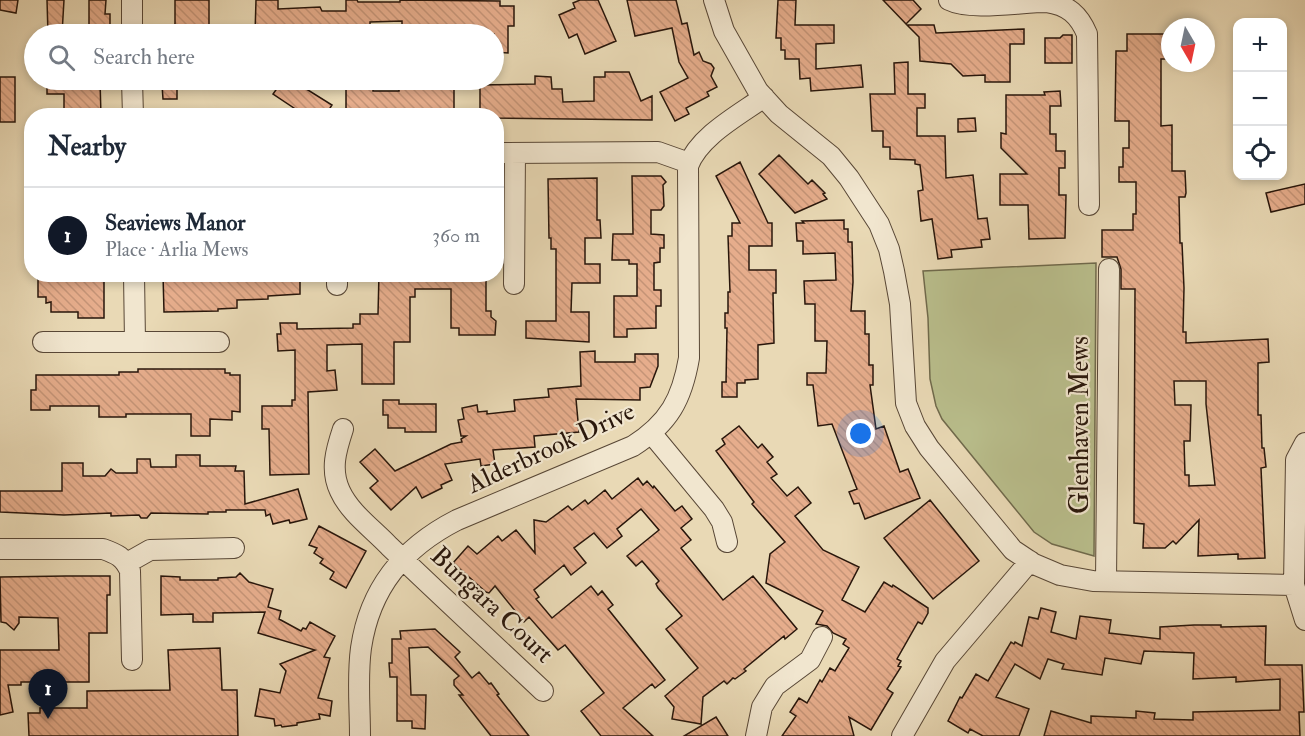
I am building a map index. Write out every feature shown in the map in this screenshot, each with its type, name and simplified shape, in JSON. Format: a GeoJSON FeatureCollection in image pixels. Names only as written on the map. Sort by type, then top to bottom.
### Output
{"type":"FeatureCollection","features":[{"type":"Feature","properties":{"kind":"street"},"geometry":{"type":"LineString","coordinates":[[132,0],[132,24]]}},
{"type":"Feature","properties":{"kind":"street"},"geometry":{"type":"LineString","coordinates":[[714,0],[724,31],[740,62],[764,97],[779,114],[831,156],[849,178],[879,224],[889,249],[900,304],[906,402],[915,426],[928,448],[1013,550],[1060,575],[1093,581],[1294,585]]}},
{"type":"Feature","properties":{"kind":"street"},"geometry":{"type":"LineString","coordinates":[[949,0],[972,5],[1047,2],[1065,6],[1078,17],[1087,34],[1089,205]]}},
{"type":"Feature","properties":{"kind":"street"},"geometry":{"type":"LineString","coordinates":[[132,90],[133,108]]}},
{"type":"Feature","properties":{"kind":"street"},"geometry":{"type":"LineString","coordinates":[[514,284],[506,153],[658,152],[689,163],[704,141],[764,97]]}},
{"type":"Feature","properties":{"kind":"street","name":"Alderbrook Drive"},"geometry":{"type":"LineString","coordinates":[[360,736],[361,649],[366,623],[375,599],[387,578],[403,559],[419,543],[457,520],[610,456],[652,434],[678,400],[685,379],[688,358],[689,163]]}},
{"type":"Feature","properties":{"kind":"street","name":"Glenhaven Mews"},"geometry":{"type":"LineString","coordinates":[[1106,581],[1109,269]]}},
{"type":"Feature","properties":{"kind":"street"},"geometry":{"type":"LineString","coordinates":[[134,282],[135,342]]}},
{"type":"Feature","properties":{"kind":"street"},"geometry":{"type":"LineString","coordinates":[[43,342],[219,342]]}},
{"type":"Feature","properties":{"kind":"street","name":"Bungara Court"},"geometry":{"type":"LineString","coordinates":[[343,429],[335,452],[335,475],[340,492],[351,508],[543,691]]}},
{"type":"Feature","properties":{"kind":"street"},"geometry":{"type":"LineString","coordinates":[[652,434],[714,509],[722,522],[727,542]]}},
{"type":"Feature","properties":{"kind":"street"},"geometry":{"type":"LineString","coordinates":[[1305,443],[1296,460],[1294,585],[1305,620]]}},
{"type":"Feature","properties":{"kind":"street"},"geometry":{"type":"LineString","coordinates":[[127,563],[150,550],[234,548]]}},
{"type":"Feature","properties":{"kind":"street"},"geometry":{"type":"LineString","coordinates":[[0,549],[103,549],[118,554],[127,563],[130,571],[132,660]]}},
{"type":"Feature","properties":{"kind":"street"},"geometry":{"type":"LineString","coordinates":[[906,735],[945,661],[1030,561]]}},
{"type":"Feature","properties":{"kind":"street"},"geometry":{"type":"LineString","coordinates":[[756,736],[762,706],[775,686],[810,660],[822,637]]}},
{"type":"Feature","properties":{"kind":"green space"},"geometry":{"type":"Polygon","coordinates":[[[1096,263],[1094,556],[1052,544],[1034,532],[942,419],[936,406],[930,379],[928,318],[923,271],[1096,263]]]}},
{"type":"Feature","properties":{"kind":"building"},"geometry":{"type":"Polygon","coordinates":[[[0,0],[18,0],[16,13],[0,10],[0,0]]]}},
{"type":"Feature","properties":{"kind":"building"},"geometry":{"type":"Polygon","coordinates":[[[47,0],[64,0],[63,24],[48,24],[47,0]]]}},
{"type":"Feature","properties":{"kind":"building"},"geometry":{"type":"Polygon","coordinates":[[[89,0],[106,0],[105,14],[110,14],[110,24],[89,24],[89,0]]]}},
{"type":"Feature","properties":{"kind":"building"},"geometry":{"type":"Polygon","coordinates":[[[175,0],[209,0],[209,24],[175,24],[175,0]]]}},
{"type":"Feature","properties":{"kind":"building"},"geometry":{"type":"Polygon","coordinates":[[[256,0],[278,0],[278,9],[320,7],[322,11],[346,11],[346,0],[357,0],[358,2],[500,1],[500,6],[514,6],[514,26],[508,26],[508,53],[504,53],[504,24],[402,24],[402,21],[370,22],[370,24],[255,24],[256,0]]]}},
{"type":"Feature","properties":{"kind":"building"},"geometry":{"type":"Polygon","coordinates":[[[580,0],[598,0],[616,41],[585,54],[577,34],[569,38],[559,15],[575,8],[573,3],[580,0]]]}},
{"type":"Feature","properties":{"kind":"building"},"geometry":{"type":"Polygon","coordinates":[[[627,0],[676,0],[682,24],[687,23],[694,55],[699,52],[703,61],[714,68],[711,76],[717,87],[707,92],[709,96],[686,108],[689,114],[675,121],[660,92],[688,78],[679,62],[672,28],[635,36],[627,0]]]}},
{"type":"Feature","properties":{"kind":"building"},"geometry":{"type":"Polygon","coordinates":[[[778,0],[796,0],[795,25],[834,25],[834,43],[816,44],[816,69],[861,65],[863,87],[811,91],[810,78],[800,79],[799,59],[785,59],[785,50],[781,50],[781,38],[776,38],[778,0]]]}},
{"type":"Feature","properties":{"kind":"building"},"geometry":{"type":"Polygon","coordinates":[[[883,0],[913,0],[921,9],[906,24],[883,0]]]}},
{"type":"Feature","properties":{"kind":"building"},"geometry":{"type":"Polygon","coordinates":[[[907,25],[934,25],[936,33],[1024,29],[1024,44],[1010,44],[1010,82],[985,82],[985,75],[963,76],[951,64],[920,61],[919,37],[907,25]]]}},
{"type":"Feature","properties":{"kind":"building"},"geometry":{"type":"Polygon","coordinates":[[[1127,34],[1161,34],[1161,126],[1172,125],[1172,171],[1185,171],[1186,193],[1185,197],[1179,197],[1184,288],[1183,332],[1186,332],[1186,343],[1268,339],[1269,362],[1258,363],[1258,415],[1261,415],[1262,448],[1264,448],[1266,467],[1261,468],[1265,558],[1238,559],[1238,554],[1198,556],[1199,520],[1176,544],[1173,541],[1165,548],[1143,548],[1144,524],[1134,523],[1135,289],[1121,289],[1121,269],[1117,257],[1102,257],[1102,230],[1133,230],[1133,214],[1136,214],[1136,182],[1119,182],[1119,167],[1123,167],[1123,148],[1129,148],[1129,121],[1115,121],[1116,51],[1127,51],[1127,34]],[[1174,381],[1175,405],[1191,405],[1190,441],[1184,441],[1185,475],[1189,475],[1189,486],[1215,485],[1206,404],[1206,381],[1174,381]]]}},
{"type":"Feature","properties":{"kind":"building"},"geometry":{"type":"Polygon","coordinates":[[[1063,35],[1072,35],[1072,63],[1045,63],[1045,38],[1060,38],[1063,35]]]}},
{"type":"Feature","properties":{"kind":"building"},"geometry":{"type":"Polygon","coordinates":[[[908,62],[908,94],[925,94],[925,108],[917,108],[917,136],[945,136],[946,178],[973,175],[978,219],[987,218],[990,239],[981,240],[982,247],[951,250],[952,257],[938,259],[932,219],[921,221],[918,191],[923,190],[920,165],[915,164],[915,160],[890,159],[890,147],[883,147],[883,131],[872,131],[870,94],[895,94],[894,63],[908,62]]]}},
{"type":"Feature","properties":{"kind":"building"},"geometry":{"type":"Polygon","coordinates":[[[605,72],[629,72],[641,101],[652,96],[652,120],[504,118],[504,108],[480,108],[480,90],[504,90],[504,85],[535,84],[535,76],[551,77],[552,89],[562,89],[563,102],[594,101],[594,77],[605,77],[605,72]]]}},
{"type":"Feature","properties":{"kind":"building"},"geometry":{"type":"Polygon","coordinates":[[[0,77],[15,77],[15,122],[0,122],[0,77]]]}},
{"type":"Feature","properties":{"kind":"building"},"geometry":{"type":"Polygon","coordinates":[[[47,90],[100,90],[101,108],[64,108],[64,94],[47,94],[47,90]]]}},
{"type":"Feature","properties":{"kind":"building"},"geometry":{"type":"Polygon","coordinates":[[[162,90],[177,90],[177,99],[163,99],[162,90]]]}},
{"type":"Feature","properties":{"kind":"building"},"geometry":{"type":"Polygon","coordinates":[[[276,90],[308,90],[332,105],[330,108],[294,108],[273,94],[276,90]]]}},
{"type":"Feature","properties":{"kind":"building"},"geometry":{"type":"Polygon","coordinates":[[[346,90],[454,90],[454,108],[346,108],[346,90]]]}},
{"type":"Feature","properties":{"kind":"building"},"geometry":{"type":"Polygon","coordinates":[[[1060,91],[1061,106],[1050,106],[1050,134],[1056,134],[1056,151],[1065,151],[1065,168],[1059,168],[1059,195],[1066,195],[1065,238],[1029,239],[1028,205],[1000,205],[1000,174],[1027,174],[1001,148],[1001,133],[1006,134],[1006,95],[1045,95],[1044,92],[1060,91]]]}},
{"type":"Feature","properties":{"kind":"building"},"geometry":{"type":"Polygon","coordinates":[[[975,118],[976,131],[958,132],[958,119],[975,118]]]}},
{"type":"Feature","properties":{"kind":"building"},"geometry":{"type":"Polygon","coordinates":[[[779,155],[808,184],[812,180],[825,193],[823,194],[827,199],[795,213],[759,174],[779,155]]]}},
{"type":"Feature","properties":{"kind":"building"},"geometry":{"type":"Polygon","coordinates":[[[740,162],[768,223],[772,223],[772,246],[749,246],[749,270],[776,270],[776,293],[773,293],[774,343],[758,345],[758,379],[737,383],[737,397],[722,397],[722,382],[726,382],[725,313],[728,313],[728,292],[730,292],[728,236],[732,236],[732,223],[740,223],[716,176],[740,162]]]}},
{"type":"Feature","properties":{"kind":"building"},"geometry":{"type":"Polygon","coordinates":[[[632,176],[661,176],[666,182],[663,185],[664,206],[661,210],[651,210],[651,234],[664,235],[664,248],[660,248],[660,262],[654,263],[654,290],[661,290],[661,306],[656,306],[656,328],[627,329],[627,337],[614,337],[614,296],[637,296],[637,264],[629,264],[629,260],[612,260],[613,234],[633,234],[632,176]]]}},
{"type":"Feature","properties":{"kind":"building"},"geometry":{"type":"Polygon","coordinates":[[[597,178],[597,220],[600,220],[601,238],[585,238],[585,264],[600,264],[600,283],[572,283],[571,312],[589,312],[589,342],[526,338],[526,321],[556,321],[556,249],[551,249],[551,238],[549,238],[548,179],[597,178]]]}},
{"type":"Feature","properties":{"kind":"building"},"geometry":{"type":"Polygon","coordinates":[[[1305,184],[1305,204],[1271,212],[1266,193],[1305,184]]]}},
{"type":"Feature","properties":{"kind":"building"},"geometry":{"type":"Polygon","coordinates":[[[844,220],[844,229],[848,229],[848,242],[852,242],[851,311],[865,311],[865,334],[869,334],[869,365],[873,365],[873,385],[870,385],[876,429],[884,426],[900,472],[908,469],[920,498],[865,519],[859,503],[854,504],[849,492],[857,489],[832,424],[818,426],[813,385],[807,385],[807,373],[826,373],[827,341],[815,341],[815,304],[805,304],[804,281],[836,280],[835,253],[803,254],[803,241],[797,241],[796,223],[844,220]]]}},
{"type":"Feature","properties":{"kind":"building"},"geometry":{"type":"Polygon","coordinates":[[[38,282],[104,282],[104,318],[78,318],[78,312],[51,312],[51,302],[46,303],[46,297],[38,297],[38,282]]]}},
{"type":"Feature","properties":{"kind":"building"},"geometry":{"type":"Polygon","coordinates":[[[163,282],[300,282],[300,294],[268,296],[268,299],[237,300],[237,308],[218,309],[218,311],[164,312],[163,282]]]}},
{"type":"Feature","properties":{"kind":"building"},"geometry":{"type":"Polygon","coordinates":[[[379,282],[486,282],[486,311],[491,311],[491,317],[496,321],[495,335],[459,335],[459,328],[451,328],[451,289],[415,289],[415,297],[410,297],[410,342],[394,342],[394,384],[362,384],[362,344],[327,345],[327,371],[335,370],[337,390],[308,392],[309,474],[270,475],[269,429],[262,429],[262,406],[292,406],[292,400],[295,400],[295,350],[278,351],[277,334],[281,334],[280,323],[297,323],[297,329],[353,328],[353,324],[360,324],[360,314],[378,314],[379,282]]]}},
{"type":"Feature","properties":{"kind":"building"},"geometry":{"type":"Polygon","coordinates":[[[595,351],[595,362],[635,362],[635,354],[658,354],[658,366],[650,387],[640,388],[640,400],[576,399],[579,432],[534,436],[535,447],[493,450],[495,464],[481,466],[480,459],[445,464],[452,480],[422,498],[416,487],[391,510],[370,488],[378,481],[360,462],[375,449],[395,471],[451,444],[462,442],[461,439],[466,436],[461,436],[458,420],[464,419],[462,408],[477,405],[478,412],[487,411],[487,414],[515,411],[514,400],[549,397],[548,389],[581,386],[580,352],[595,351]]]}},
{"type":"Feature","properties":{"kind":"building"},"geometry":{"type":"Polygon","coordinates":[[[138,369],[225,369],[225,373],[230,373],[230,375],[240,375],[240,412],[232,411],[232,420],[210,419],[210,436],[191,436],[191,414],[126,414],[126,417],[99,417],[99,406],[50,406],[50,410],[31,410],[31,390],[36,390],[36,375],[119,375],[119,372],[138,372],[138,369]]]}},
{"type":"Feature","properties":{"kind":"building"},"geometry":{"type":"Polygon","coordinates":[[[383,400],[399,400],[399,404],[436,404],[436,432],[405,432],[405,428],[388,428],[388,415],[383,415],[383,400]]]}},
{"type":"Feature","properties":{"kind":"building"},"geometry":{"type":"Polygon","coordinates":[[[739,426],[758,448],[762,444],[773,457],[767,462],[777,474],[771,478],[787,496],[798,487],[811,503],[795,516],[823,550],[859,567],[842,600],[865,612],[884,582],[892,587],[893,585],[928,608],[922,624],[918,622],[897,659],[901,661],[898,666],[901,667],[887,689],[893,693],[871,730],[849,717],[854,736],[782,736],[796,716],[790,712],[799,698],[807,703],[820,680],[822,682],[830,668],[835,671],[849,648],[843,644],[846,639],[833,633],[827,626],[816,624],[823,611],[766,583],[770,554],[785,542],[752,504],[754,502],[716,451],[725,444],[722,439],[739,426]]]}},
{"type":"Feature","properties":{"kind":"building"},"geometry":{"type":"Polygon","coordinates":[[[176,455],[200,455],[200,466],[236,466],[235,471],[244,471],[245,504],[298,489],[307,519],[273,524],[270,514],[266,516],[265,510],[226,510],[226,512],[208,512],[208,514],[151,513],[147,518],[141,518],[139,515],[111,516],[111,513],[64,515],[0,512],[0,491],[62,491],[62,463],[83,463],[83,476],[105,476],[111,469],[116,473],[137,473],[137,459],[150,459],[151,467],[176,467],[176,455]]]}},
{"type":"Feature","properties":{"kind":"building"},"geometry":{"type":"Polygon","coordinates":[[[638,478],[643,485],[647,481],[653,488],[654,486],[675,511],[682,506],[692,519],[681,528],[691,540],[681,548],[723,600],[753,576],[797,629],[785,639],[784,636],[735,679],[733,678],[727,684],[724,681],[703,697],[701,724],[672,719],[674,707],[665,696],[698,668],[666,629],[682,616],[658,588],[656,584],[659,581],[642,561],[636,566],[627,556],[659,530],[641,509],[617,529],[622,536],[607,548],[594,533],[574,548],[586,563],[571,575],[564,565],[534,590],[539,597],[536,599],[552,618],[591,586],[598,595],[602,591],[613,605],[608,609],[665,680],[655,688],[652,684],[623,708],[653,736],[601,736],[581,711],[604,693],[565,645],[558,650],[529,617],[524,622],[495,586],[489,593],[486,592],[453,563],[468,546],[477,554],[498,536],[502,541],[516,530],[535,553],[534,520],[546,522],[568,506],[572,510],[585,500],[588,504],[605,490],[612,499],[638,478]]]}},
{"type":"Feature","properties":{"kind":"building"},"geometry":{"type":"Polygon","coordinates":[[[930,500],[979,561],[933,599],[884,538],[930,500]]]}},
{"type":"Feature","properties":{"kind":"building"},"geometry":{"type":"Polygon","coordinates":[[[319,526],[366,551],[346,588],[330,579],[334,572],[320,563],[323,559],[314,553],[317,548],[309,545],[319,526]]]}},
{"type":"Feature","properties":{"kind":"building"},"geometry":{"type":"Polygon","coordinates":[[[240,573],[249,582],[273,589],[268,607],[281,611],[279,619],[301,631],[303,628],[306,629],[310,622],[335,636],[324,657],[330,658],[318,698],[332,701],[330,716],[319,714],[320,719],[282,727],[281,725],[275,726],[274,719],[255,716],[260,689],[280,693],[286,671],[280,664],[315,650],[258,633],[265,612],[213,613],[213,622],[193,622],[193,614],[161,615],[161,576],[180,577],[180,580],[218,580],[218,578],[236,577],[240,573]]]}},
{"type":"Feature","properties":{"kind":"building"},"geometry":{"type":"Polygon","coordinates":[[[110,576],[110,595],[107,595],[107,633],[89,633],[89,682],[21,682],[21,685],[8,685],[13,712],[0,715],[0,650],[59,650],[58,618],[19,617],[19,623],[14,630],[1,622],[0,577],[110,576]]]}},
{"type":"Feature","properties":{"kind":"building"},"geometry":{"type":"Polygon","coordinates":[[[1041,608],[1056,612],[1051,632],[1076,639],[1080,616],[1111,620],[1109,633],[1160,639],[1160,627],[1266,626],[1265,665],[1302,665],[1304,712],[1299,712],[1300,736],[1044,736],[1051,711],[1091,723],[1091,716],[1136,718],[1136,711],[1155,713],[1154,719],[1193,720],[1193,712],[1280,710],[1280,679],[1236,682],[1236,677],[1193,679],[1194,653],[1144,651],[1141,664],[1105,658],[1102,675],[1062,669],[1064,664],[1048,659],[1040,679],[1015,664],[996,697],[1029,709],[1019,736],[983,736],[970,729],[968,733],[948,721],[960,697],[962,698],[976,674],[988,681],[1011,642],[1022,646],[1029,617],[1038,619],[1041,608]]]}},
{"type":"Feature","properties":{"kind":"building"},"geometry":{"type":"Polygon","coordinates":[[[435,629],[460,652],[455,657],[472,678],[479,672],[489,684],[491,683],[499,694],[497,695],[529,736],[491,736],[459,695],[463,695],[454,685],[454,680],[459,676],[428,647],[409,648],[411,695],[426,695],[425,729],[412,728],[412,721],[397,721],[397,677],[390,677],[389,663],[392,663],[392,639],[401,639],[400,631],[435,629]]]}},
{"type":"Feature","properties":{"kind":"building"},"geometry":{"type":"Polygon","coordinates":[[[220,648],[222,690],[237,690],[238,736],[29,736],[28,713],[40,713],[40,708],[87,708],[87,691],[170,690],[168,650],[220,648]]]}},
{"type":"Feature","properties":{"kind":"building"},"geometry":{"type":"Polygon","coordinates":[[[716,717],[728,736],[684,736],[716,717]]]}},
{"type":"Feature","properties":{"kind":"place","name":"Seaviews Manor"},"geometry":{"type":"Point","coordinates":[48,719]}}]}
